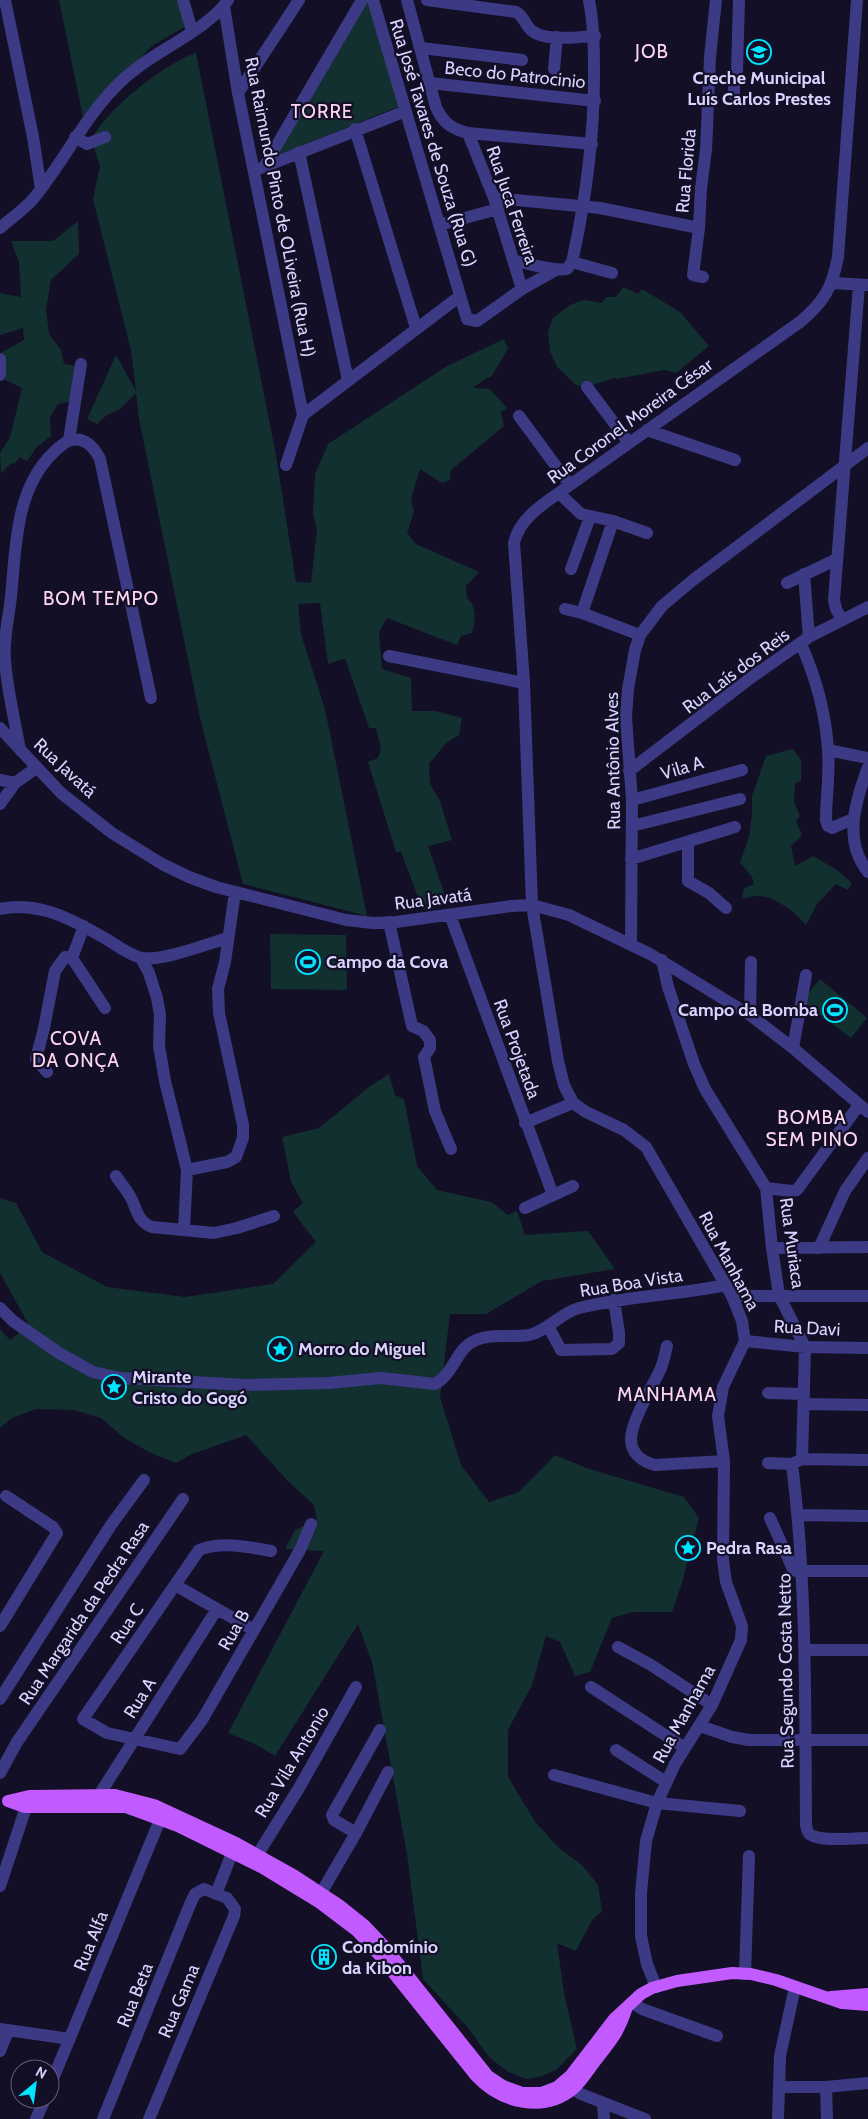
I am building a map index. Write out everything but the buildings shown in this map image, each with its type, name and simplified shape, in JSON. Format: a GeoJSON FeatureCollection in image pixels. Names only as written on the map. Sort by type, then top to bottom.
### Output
{"type":"FeatureCollection","features":[{"type":"Feature","properties":{"kind":"main road"},"geometry":{"type":"LineString","coordinates":[[4,1801],[96,1800],[125,1797],[234,1847],[258,1854],[322,1893],[352,1915],[375,1936],[424,2005]]}},
{"type":"Feature","properties":{"kind":"main road"},"geometry":{"type":"LineString","coordinates":[[234,1847],[320,1903],[351,1926],[482,2069],[499,2084],[517,2092],[532,2094],[572,2088],[614,2019],[641,1994],[656,1987],[692,1978],[732,1973],[766,1977],[825,1998],[850,2004],[868,2005]]}},
{"type":"Feature","properties":{"kind":"main road"},"geometry":{"type":"LineString","coordinates":[[825,1998],[868,1994]]}},
{"type":"Feature","properties":{"kind":"street"},"geometry":{"type":"LineString","coordinates":[[5,0],[34,138],[41,189]]}},
{"type":"Feature","properties":{"kind":"street"},"geometry":{"type":"LineString","coordinates":[[183,0],[192,31]]}},
{"type":"Feature","properties":{"kind":"street"},"geometry":{"type":"LineString","coordinates":[[238,93],[299,0]]}},
{"type":"Feature","properties":{"kind":"street"},"geometry":{"type":"LineString","coordinates":[[259,168],[362,0]]}},
{"type":"Feature","properties":{"kind":"street","name":"Rua José Tavares de Souza (Rua G)"},"geometry":{"type":"LineString","coordinates":[[373,0],[467,319],[474,322],[522,289]]}},
{"type":"Feature","properties":{"kind":"street","name":"Rua Juca Ferreira"},"geometry":{"type":"LineString","coordinates":[[407,0],[436,107],[441,118],[457,130],[468,133],[592,144]]}},
{"type":"Feature","properties":{"kind":"street"},"geometry":{"type":"LineString","coordinates":[[427,0],[516,12],[522,16],[529,28],[536,34],[557,37],[595,36]]}},
{"type":"Feature","properties":{"kind":"street"},"geometry":{"type":"LineString","coordinates":[[522,289],[563,267],[584,206],[595,101],[595,36],[589,0]]}},
{"type":"Feature","properties":{"kind":"street","name":"Rua Florida"},"geometry":{"type":"LineString","coordinates":[[703,277],[693,275],[706,150],[710,57],[716,0]]}},
{"type":"Feature","properties":{"kind":"street"},"geometry":{"type":"LineString","coordinates":[[734,95],[734,78],[737,72],[739,0]]}},
{"type":"Feature","properties":{"kind":"street","name":"Rua Coronel Moreira César"},"geometry":{"type":"LineString","coordinates":[[532,905],[524,683],[514,543],[521,523],[628,443],[800,322],[814,311],[825,297],[832,283],[839,244],[857,0]]}},
{"type":"Feature","properties":{"kind":"street"},"geometry":{"type":"LineString","coordinates":[[0,228],[24,209],[41,189],[92,112],[136,68],[192,31],[226,3]]}},
{"type":"Feature","properties":{"kind":"street","name":"Rua Raimundo Pinto de OLiveira (Rua H)"},"geometry":{"type":"LineString","coordinates":[[226,3],[238,93],[259,168],[303,415]]}},
{"type":"Feature","properties":{"kind":"street"},"geometry":{"type":"LineString","coordinates":[[554,69],[557,37]]}},
{"type":"Feature","properties":{"kind":"street"},"geometry":{"type":"LineString","coordinates":[[421,48],[522,60]]}},
{"type":"Feature","properties":{"kind":"street","name":"Beco do Patrocinio"},"geometry":{"type":"LineString","coordinates":[[430,83],[595,101]]}},
{"type":"Feature","properties":{"kind":"street"},"geometry":{"type":"LineString","coordinates":[[259,168],[355,129],[406,111]]}},
{"type":"Feature","properties":{"kind":"street"},"geometry":{"type":"LineString","coordinates":[[355,129],[416,328]]}},
{"type":"Feature","properties":{"kind":"street","name":"Rua Juca Ferreira"},"geometry":{"type":"LineString","coordinates":[[468,133],[496,204],[522,289]]}},
{"type":"Feature","properties":{"kind":"street"},"geometry":{"type":"LineString","coordinates":[[75,137],[87,144],[105,137]]}},
{"type":"Feature","properties":{"kind":"street"},"geometry":{"type":"LineString","coordinates":[[299,152],[348,380]]}},
{"type":"Feature","properties":{"kind":"street"},"geometry":{"type":"LineString","coordinates":[[439,225],[496,204],[584,206],[615,210],[699,228]]}},
{"type":"Feature","properties":{"kind":"street"},"geometry":{"type":"LineString","coordinates":[[514,260],[612,273]]}},
{"type":"Feature","properties":{"kind":"street"},"geometry":{"type":"LineString","coordinates":[[832,283],[863,285],[844,465],[834,600],[842,620]]}},
{"type":"Feature","properties":{"kind":"street"},"geometry":{"type":"LineString","coordinates":[[286,465],[303,415],[460,296]]}},
{"type":"Feature","properties":{"kind":"street"},"geometry":{"type":"LineString","coordinates":[[0,360],[0,375]]}},
{"type":"Feature","properties":{"kind":"street"},"geometry":{"type":"LineString","coordinates":[[69,440],[80,364]]}},
{"type":"Feature","properties":{"kind":"street"},"geometry":{"type":"LineString","coordinates":[[587,387],[628,443]]}},
{"type":"Feature","properties":{"kind":"street"},"geometry":{"type":"LineString","coordinates":[[519,416],[570,485]]}},
{"type":"Feature","properties":{"kind":"street"},"geometry":{"type":"LineString","coordinates":[[647,430],[735,460]]}},
{"type":"Feature","properties":{"kind":"street"},"geometry":{"type":"LineString","coordinates":[[20,750],[5,661],[4,637],[11,598],[19,525],[26,495],[38,471],[53,453],[69,440],[76,439],[90,444],[100,459],[151,698]]}},
{"type":"Feature","properties":{"kind":"street","name":"Rua Antônio Alves"},"geometry":{"type":"LineString","coordinates":[[631,944],[630,859],[632,800],[626,717],[628,689],[635,650],[640,635],[662,606],[693,580],[868,448]]}},
{"type":"Feature","properties":{"kind":"street"},"geometry":{"type":"LineString","coordinates":[[559,493],[575,511],[590,517],[613,521],[647,533]]}},
{"type":"Feature","properties":{"kind":"street"},"geometry":{"type":"LineString","coordinates":[[571,569],[590,517]]}},
{"type":"Feature","properties":{"kind":"street"},"geometry":{"type":"LineString","coordinates":[[582,613],[613,521]]}},
{"type":"Feature","properties":{"kind":"street"},"geometry":{"type":"LineString","coordinates":[[787,584],[804,574],[837,560]]}},
{"type":"Feature","properties":{"kind":"street"},"geometry":{"type":"LineString","coordinates":[[804,574],[805,641],[820,698],[828,750],[826,820],[828,826],[832,828],[853,819]]}},
{"type":"Feature","properties":{"kind":"street","name":"Rua Laís dos Reis"},"geometry":{"type":"LineString","coordinates":[[629,771],[752,677],[805,641],[868,606]]}},
{"type":"Feature","properties":{"kind":"street"},"geometry":{"type":"LineString","coordinates":[[565,609],[582,613],[640,635]]}},
{"type":"Feature","properties":{"kind":"street"},"geometry":{"type":"LineString","coordinates":[[389,656],[524,683]]}},
{"type":"Feature","properties":{"kind":"street","name":"Rua Javatá"},"geometry":{"type":"LineString","coordinates":[[0,728],[61,793],[112,833],[162,864],[188,877],[235,892],[346,920],[389,922],[532,905],[569,915],[662,960],[750,1015],[793,1048],[864,1109]]}},
{"type":"Feature","properties":{"kind":"street"},"geometry":{"type":"LineString","coordinates":[[828,750],[868,758]]}},
{"type":"Feature","properties":{"kind":"street"},"geometry":{"type":"LineString","coordinates":[[864,868],[852,837],[853,819],[860,787],[868,767]]}},
{"type":"Feature","properties":{"kind":"street"},"geometry":{"type":"LineString","coordinates":[[0,804],[15,783],[36,768]]}},
{"type":"Feature","properties":{"kind":"street","name":"Vila A"},"geometry":{"type":"LineString","coordinates":[[632,800],[742,770]]}},
{"type":"Feature","properties":{"kind":"street"},"geometry":{"type":"LineString","coordinates":[[0,780],[15,783]]}},
{"type":"Feature","properties":{"kind":"street"},"geometry":{"type":"LineString","coordinates":[[632,826],[740,799]]}},
{"type":"Feature","properties":{"kind":"street"},"geometry":{"type":"LineString","coordinates":[[630,859],[734,827]]}},
{"type":"Feature","properties":{"kind":"street"},"geometry":{"type":"LineString","coordinates":[[688,842],[688,882],[726,908]]}},
{"type":"Feature","properties":{"kind":"street"},"geometry":{"type":"LineString","coordinates":[[187,1170],[227,1162],[236,1158],[243,1138],[243,1125],[219,1013],[218,988],[235,892]]}},
{"type":"Feature","properties":{"kind":"street"},"geometry":{"type":"LineString","coordinates":[[0,909],[14,905],[32,906],[48,911],[84,926],[141,958],[160,958],[228,938]]}},
{"type":"Feature","properties":{"kind":"street"},"geometry":{"type":"LineString","coordinates":[[525,1122],[573,1103],[564,1085],[558,1061],[532,905]]}},
{"type":"Feature","properties":{"kind":"street","name":"Rua Projetada"},"geometry":{"type":"LineString","coordinates":[[450,914],[553,1194]]}},
{"type":"Feature","properties":{"kind":"street"},"geometry":{"type":"LineString","coordinates":[[389,922],[412,1026],[423,1031],[430,1040],[430,1048],[424,1057],[435,1111],[451,1149]]}},
{"type":"Feature","properties":{"kind":"street"},"geometry":{"type":"LineString","coordinates":[[72,958],[84,926]]}},
{"type":"Feature","properties":{"kind":"street"},"geometry":{"type":"LineString","coordinates":[[47,1072],[36,1059],[55,971],[65,957],[72,958],[104,1008]]}},
{"type":"Feature","properties":{"kind":"street"},"geometry":{"type":"LineString","coordinates":[[141,958],[149,973],[157,998],[160,1015],[159,1046],[165,1081],[187,1170],[184,1230]]}},
{"type":"Feature","properties":{"kind":"street","name":"Rua Muriaca"},"geometry":{"type":"LineString","coordinates":[[662,960],[668,986],[694,1064],[705,1089],[766,1188],[779,1294],[805,1347],[804,1399],[797,1462]]}},
{"type":"Feature","properties":{"kind":"street"},"geometry":{"type":"LineString","coordinates":[[750,1015],[751,962]]}},
{"type":"Feature","properties":{"kind":"street"},"geometry":{"type":"LineString","coordinates":[[793,1048],[806,975]]}},
{"type":"Feature","properties":{"kind":"street","name":"Rua Manhama"},"geometry":{"type":"LineString","coordinates":[[573,1103],[586,1112],[624,1130],[646,1147],[729,1291],[742,1321],[744,1341],[723,1387],[720,1398],[719,1424],[724,1461],[723,1560],[726,1582],[742,1632],[737,1652],[712,1705],[666,1782],[657,1802],[646,1841],[641,1892],[642,1944],[656,1987]]}},
{"type":"Feature","properties":{"kind":"street"},"geometry":{"type":"LineString","coordinates":[[766,1188],[797,1190],[864,1109]]}},
{"type":"Feature","properties":{"kind":"street"},"geometry":{"type":"LineString","coordinates":[[819,1248],[845,1191],[868,1158]]}},
{"type":"Feature","properties":{"kind":"street"},"geometry":{"type":"LineString","coordinates":[[116,1176],[131,1198],[138,1217],[144,1223],[162,1229],[214,1233],[274,1216]]}},
{"type":"Feature","properties":{"kind":"street"},"geometry":{"type":"LineString","coordinates":[[525,1208],[573,1186]]}},
{"type":"Feature","properties":{"kind":"street"},"geometry":{"type":"LineString","coordinates":[[772,1248],[867,1245]]}},
{"type":"Feature","properties":{"kind":"street","name":"Rua Boa Vista"},"geometry":{"type":"LineString","coordinates":[[0,1308],[13,1321],[59,1353],[93,1372],[120,1378],[246,1385],[381,1378],[435,1384],[443,1380],[462,1350],[474,1340],[529,1335],[548,1326],[565,1313],[614,1300],[692,1292],[729,1291],[868,1296]]}},
{"type":"Feature","properties":{"kind":"street"},"geometry":{"type":"LineString","coordinates":[[548,1326],[561,1350],[612,1349],[619,1343],[614,1300]]}},
{"type":"Feature","properties":{"kind":"street","name":"Rua Davi"},"geometry":{"type":"LineString","coordinates":[[744,1341],[805,1347],[868,1348]]}},
{"type":"Feature","properties":{"kind":"street"},"geometry":{"type":"LineString","coordinates":[[667,1346],[662,1366],[633,1428],[631,1441],[634,1450],[637,1456],[645,1462],[656,1464],[724,1461]]}},
{"type":"Feature","properties":{"kind":"street"},"geometry":{"type":"LineString","coordinates":[[768,1393],[804,1399],[868,1405]]}},
{"type":"Feature","properties":{"kind":"street"},"geometry":{"type":"LineString","coordinates":[[768,1464],[868,1460]]}},
{"type":"Feature","properties":{"kind":"street","name":"Rua Segundo Costa Netto"},"geometry":{"type":"LineString","coordinates":[[797,1462],[805,1650],[807,1831],[812,1836],[821,1838],[868,1838]]}},
{"type":"Feature","properties":{"kind":"street"},"geometry":{"type":"LineString","coordinates":[[0,1699],[110,1525],[144,1480]]}},
{"type":"Feature","properties":{"kind":"street"},"geometry":{"type":"LineString","coordinates":[[0,1626],[56,1533],[53,1526],[6,1496]]}},
{"type":"Feature","properties":{"kind":"street","name":"Rua Margarida da Pedra Rasa"},"geometry":{"type":"LineString","coordinates":[[0,1773],[17,1742],[182,1499]]}},
{"type":"Feature","properties":{"kind":"street"},"geometry":{"type":"LineString","coordinates":[[798,1515],[868,1516]]}},
{"type":"Feature","properties":{"kind":"street"},"geometry":{"type":"LineString","coordinates":[[770,1518],[793,1569],[868,1571]]}},
{"type":"Feature","properties":{"kind":"street","name":"Rua B"},"geometry":{"type":"LineString","coordinates":[[136,1739],[180,1749],[202,1720],[254,1630],[300,1550],[310,1524]]}},
{"type":"Feature","properties":{"kind":"street","name":"Rua C"},"geometry":{"type":"LineString","coordinates":[[136,1739],[107,1732],[83,1719],[199,1550],[209,1546],[220,1545],[272,1551]]}},
{"type":"Feature","properties":{"kind":"street"},"geometry":{"type":"LineString","coordinates":[[174,1585],[254,1630]]}},
{"type":"Feature","properties":{"kind":"street","name":"Rua A"},"geometry":{"type":"LineString","coordinates":[[96,1800],[217,1609]]}},
{"type":"Feature","properties":{"kind":"street"},"geometry":{"type":"LineString","coordinates":[[618,1647],[651,1665],[712,1705]]}},
{"type":"Feature","properties":{"kind":"street"},"geometry":{"type":"LineString","coordinates":[[805,1650],[868,1650]]}},
{"type":"Feature","properties":{"kind":"street"},"geometry":{"type":"LineString","coordinates":[[591,1687],[685,1748]]}},
{"type":"Feature","properties":{"kind":"street","name":"Rua Vila Antonio"},"geometry":{"type":"LineString","coordinates":[[258,1854],[299,1788],[356,1688]]}},
{"type":"Feature","properties":{"kind":"street"},"geometry":{"type":"LineString","coordinates":[[700,1726],[732,1738],[749,1740],[868,1740]]}},
{"type":"Feature","properties":{"kind":"street"},"geometry":{"type":"LineString","coordinates":[[356,1833],[334,1820],[332,1814],[380,1730]]}},
{"type":"Feature","properties":{"kind":"street"},"geometry":{"type":"LineString","coordinates":[[616,1750],[666,1782]]}},
{"type":"Feature","properties":{"kind":"street"},"geometry":{"type":"LineString","coordinates":[[322,1893],[388,1772]]}},
{"type":"Feature","properties":{"kind":"street"},"geometry":{"type":"LineString","coordinates":[[554,1775],[657,1802],[740,1811]]}},
{"type":"Feature","properties":{"kind":"street"},"geometry":{"type":"LineString","coordinates":[[0,1886],[27,1801]]}},
{"type":"Feature","properties":{"kind":"street","name":"Rua Alfa"},"geometry":{"type":"LineString","coordinates":[[60,2062],[162,1814]]}},
{"type":"Feature","properties":{"kind":"street"},"geometry":{"type":"LineString","coordinates":[[222,1896],[234,1847]]}},
{"type":"Feature","properties":{"kind":"street"},"geometry":{"type":"LineString","coordinates":[[745,1974],[749,1856]]}},
{"type":"Feature","properties":{"kind":"street","name":"Rua Beta"},"geometry":{"type":"LineString","coordinates":[[104,2119],[195,1894],[204,1889],[222,1896]]}},
{"type":"Feature","properties":{"kind":"street","name":"Rua Gama"},"geometry":{"type":"LineString","coordinates":[[148,2119],[231,1925],[234,1909],[222,1896]]}},
{"type":"Feature","properties":{"kind":"street"},"geometry":{"type":"LineString","coordinates":[[778,2119],[780,2056],[795,1987]]}},
{"type":"Feature","properties":{"kind":"street"},"geometry":{"type":"LineString","coordinates":[[629,2006],[717,2036]]}},
{"type":"Feature","properties":{"kind":"street"},"geometry":{"type":"LineString","coordinates":[[0,2051],[4,2030],[70,2039]]}},
{"type":"Feature","properties":{"kind":"street"},"geometry":{"type":"LineString","coordinates":[[779,2087],[826,2087],[868,2083]]}},
{"type":"Feature","properties":{"kind":"street"},"geometry":{"type":"LineString","coordinates":[[826,2087],[827,2119]]}},
{"type":"Feature","properties":{"kind":"street"},"geometry":{"type":"LineString","coordinates":[[572,2088],[603,2103],[645,2119]]}},
{"type":"Feature","properties":{"kind":"street"},"geometry":{"type":"LineString","coordinates":[[603,2103],[604,2119]]}},
{"type":"Feature","properties":{"kind":"green space"},"geometry":{"type":"Polygon","coordinates":[[[59,0],[189,0],[193,22],[152,46],[83,117],[59,0]]]}},
{"type":"Feature","properties":{"kind":"green space"},"geometry":{"type":"Polygon","coordinates":[[[369,0],[400,106],[276,156],[369,0]]]}},
{"type":"Feature","properties":{"kind":"green space"},"geometry":{"type":"Polygon","coordinates":[[[196,53],[276,455],[296,582],[311,583],[317,529],[313,515],[315,474],[328,444],[447,366],[504,339],[508,349],[491,377],[473,388],[490,389],[507,408],[501,412],[504,426],[451,470],[450,480],[442,483],[420,469],[411,499],[414,512],[407,533],[416,544],[479,572],[466,586],[467,598],[474,610],[475,619],[472,633],[461,636],[457,645],[387,618],[379,632],[382,669],[411,678],[412,711],[436,711],[462,718],[459,735],[446,743],[429,764],[430,784],[440,801],[452,840],[428,846],[448,904],[423,910],[401,852],[396,852],[368,762],[378,758],[381,749],[376,728],[369,728],[345,658],[328,664],[320,603],[298,604],[301,634],[325,709],[367,916],[243,884],[200,718],[139,419],[136,393],[120,409],[107,415],[97,424],[87,419],[116,355],[136,391],[131,350],[93,199],[100,166],[91,140],[109,115],[137,89],[168,67],[196,53]]]}},
{"type":"Feature","properties":{"kind":"green space"},"geometry":{"type":"Polygon","coordinates":[[[78,221],[79,254],[51,280],[46,310],[49,334],[61,350],[64,364],[75,366],[73,401],[58,404],[50,417],[51,436],[37,447],[27,461],[20,457],[1,473],[0,453],[10,437],[22,388],[5,380],[6,369],[2,352],[24,340],[23,328],[0,335],[0,293],[21,297],[19,262],[11,241],[53,241],[78,221]]]}},
{"type":"Feature","properties":{"kind":"green space"},"geometry":{"type":"Polygon","coordinates":[[[623,287],[638,294],[642,289],[680,312],[709,346],[676,373],[664,370],[614,378],[587,387],[576,385],[557,367],[550,351],[548,332],[553,318],[570,305],[584,300],[602,303],[606,297],[616,297],[623,287]]]}},
{"type":"Feature","properties":{"kind":"green space"},"geometry":{"type":"Polygon","coordinates":[[[793,749],[801,760],[801,781],[795,783],[794,802],[800,816],[796,821],[802,835],[791,846],[795,866],[813,856],[837,870],[852,883],[848,890],[836,884],[817,904],[806,925],[797,915],[771,899],[758,896],[742,899],[744,888],[754,884],[752,877],[740,862],[749,837],[752,796],[766,756],[793,749]]]}},
{"type":"Feature","properties":{"kind":"green space","name":"Campo da Cova"},"geometry":{"type":"Polygon","coordinates":[[[270,934],[346,935],[347,990],[271,989],[270,934]]]}},
{"type":"Feature","properties":{"kind":"green space","name":"Campo da Bomba"},"geometry":{"type":"Polygon","coordinates":[[[820,979],[867,1018],[851,1038],[802,1001],[820,979]]]}},
{"type":"Feature","properties":{"kind":"green space"},"geometry":{"type":"Polygon","coordinates":[[[389,1074],[395,1095],[404,1099],[417,1166],[437,1190],[491,1202],[508,1215],[517,1211],[525,1235],[588,1231],[615,1269],[542,1281],[486,1314],[450,1314],[440,1397],[461,1465],[489,1502],[519,1492],[555,1455],[586,1468],[684,1497],[699,1518],[682,1583],[672,1612],[633,1612],[612,1618],[590,1672],[575,1676],[560,1642],[546,1636],[532,1685],[508,1730],[508,1777],[536,1823],[559,1848],[582,1865],[598,1885],[602,1911],[592,1920],[576,1951],[557,1943],[564,1993],[577,2049],[557,2069],[540,2077],[526,2079],[508,2072],[489,2057],[469,2029],[423,1979],[407,1854],[372,1662],[358,1624],[275,1756],[255,1744],[228,1733],[324,1551],[285,1549],[295,1530],[317,1520],[314,1505],[288,1481],[246,1435],[192,1454],[176,1463],[151,1453],[124,1438],[101,1418],[74,1410],[36,1409],[12,1418],[0,1428],[0,1329],[10,1340],[29,1325],[0,1273],[0,1198],[16,1203],[42,1252],[107,1287],[185,1297],[273,1284],[316,1242],[293,1212],[303,1203],[291,1182],[282,1137],[319,1128],[369,1087],[389,1074]]]}},
{"type":"Feature","properties":{"kind":"place","name":"Creche Municipal Luís Carlos Prestes"},"geometry":{"type":"Point","coordinates":[759,52]}},
{"type":"Feature","properties":{"kind":"place","name":"Campo da Cova"},"geometry":{"type":"Point","coordinates":[308,962]}},
{"type":"Feature","properties":{"kind":"place","name":"Campo da Bomba"},"geometry":{"type":"Point","coordinates":[835,1010]}},
{"type":"Feature","properties":{"kind":"place","name":"Morro do Miguel"},"geometry":{"type":"Point","coordinates":[280,1349]}},
{"type":"Feature","properties":{"kind":"place","name":"Mirante Cristo do Gogó"},"geometry":{"type":"Point","coordinates":[114,1387]}},
{"type":"Feature","properties":{"kind":"place","name":"Pedra Rasa"},"geometry":{"type":"Point","coordinates":[688,1548]}},
{"type":"Feature","properties":{"kind":"place","name":"Condomínio da Kibon"},"geometry":{"type":"Point","coordinates":[324,1957]}},
{"type":"Feature","properties":{"kind":"district","name":"JOB"},"geometry":{"type":"Point","coordinates":[652,51]}},
{"type":"Feature","properties":{"kind":"district","name":"TORRE"},"geometry":{"type":"Point","coordinates":[322,111]}},
{"type":"Feature","properties":{"kind":"district","name":"BOM TEMPO"},"geometry":{"type":"Point","coordinates":[101,598]}},
{"type":"Feature","properties":{"kind":"district","name":"COVA DA ONÇA"},"geometry":{"type":"Point","coordinates":[76,1049]}},
{"type":"Feature","properties":{"kind":"district","name":"BOMBA SEM PINO"},"geometry":{"type":"Point","coordinates":[812,1128]}},
{"type":"Feature","properties":{"kind":"district","name":"MANHAMA"},"geometry":{"type":"Point","coordinates":[667,1394]}}]}
